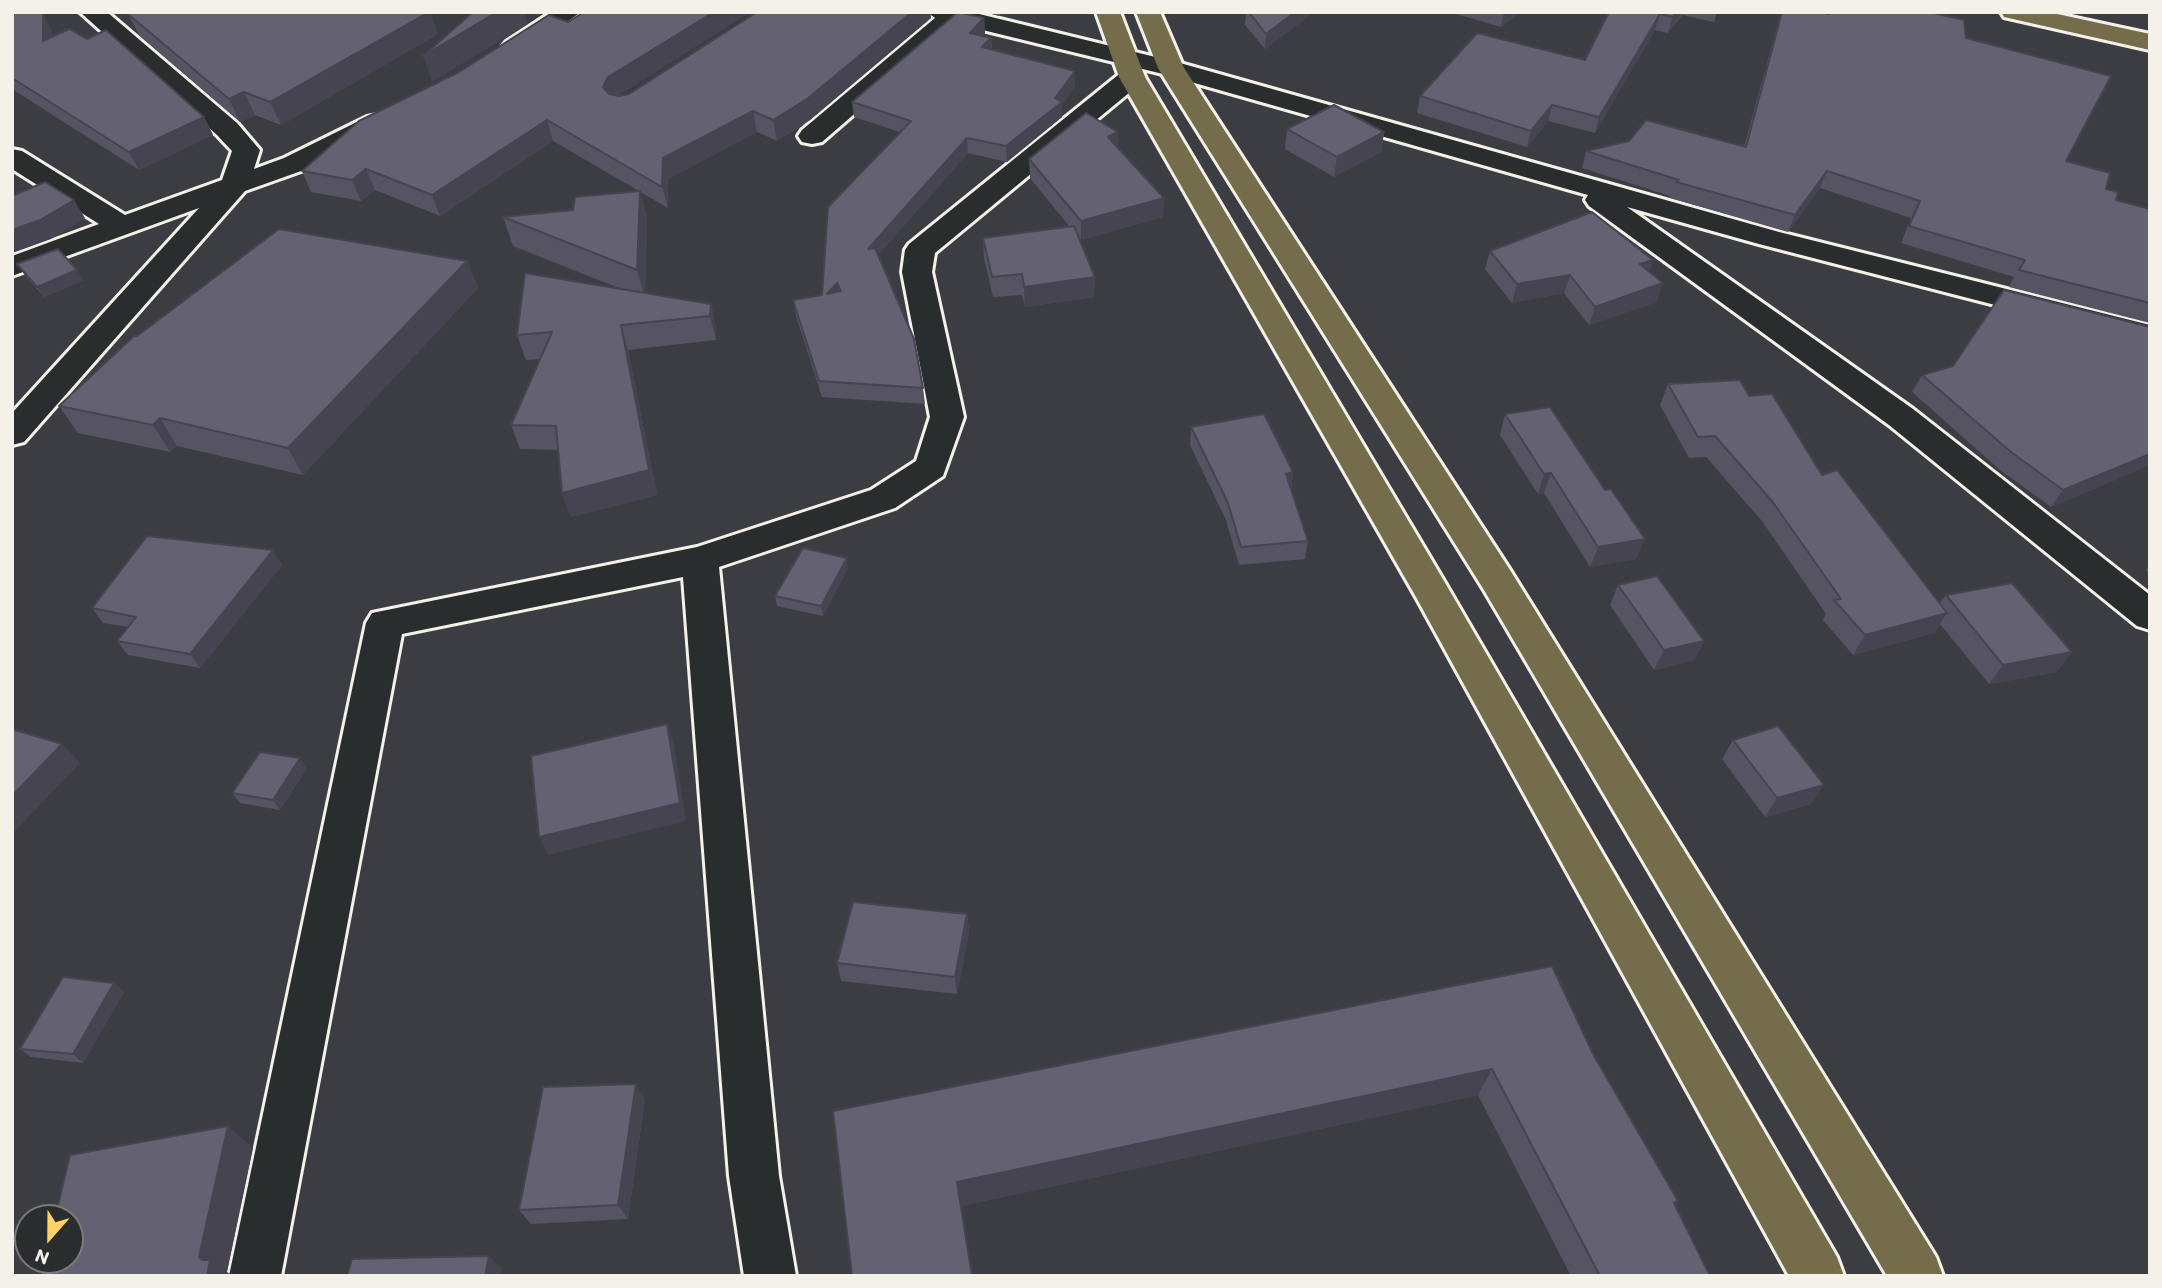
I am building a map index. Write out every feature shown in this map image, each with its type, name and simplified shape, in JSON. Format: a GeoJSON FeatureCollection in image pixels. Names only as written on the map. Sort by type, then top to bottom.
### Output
{"type":"FeatureCollection","features":[{"type":"Feature","properties":{"kind":"main road"},"geometry":{"type":"LineString","coordinates":[[1108,12],[1129,67],[1424,579],[1818,1276]]}},
{"type":"Feature","properties":{"kind":"main road"},"geometry":{"type":"LineString","coordinates":[[1148,12],[1171,68],[1497,580],[1917,1276]]}},
{"type":"Feature","properties":{"kind":"main road"},"geometry":{"type":"LineString","coordinates":[[2014,12],[2150,42]]}},
{"type":"Feature","properties":{"kind":"street"},"geometry":{"type":"LineString","coordinates":[[12,434],[235,185],[246,150],[227,129],[92,12]]}},
{"type":"Feature","properties":{"kind":"street"},"geometry":{"type":"LineString","coordinates":[[490,62],[569,12]]}},
{"type":"Feature","properties":{"kind":"street"},"geometry":{"type":"LineString","coordinates":[[812,136],[946,14],[1129,67],[1171,68],[1783,241],[2150,335]]}},
{"type":"Feature","properties":{"kind":"street"},"geometry":{"type":"LineString","coordinates":[[254,1276],[385,624],[700,560],[883,499],[931,468],[947,417],[918,272],[920,250],[1129,67]]}},
{"type":"Feature","properties":{"kind":"street"},"geometry":{"type":"LineString","coordinates":[[12,267],[294,164],[406,108]]}},
{"type":"Feature","properties":{"kind":"street"},"geometry":{"type":"LineString","coordinates":[[12,157],[121,225]]}},
{"type":"Feature","properties":{"kind":"street"},"geometry":{"type":"LineString","coordinates":[[1578,185],[1901,417],[2150,616]]}},
{"type":"Feature","properties":{"kind":"street"},"geometry":{"type":"LineString","coordinates":[[700,560],[754,1176],[769,1276]]}},
{"type":"Feature","properties":{"kind":"building"},"geometry":{"type":"Polygon","coordinates":[[[12,12],[43,13],[43,41],[69,29],[87,39],[106,30],[204,117],[129,152],[12,78],[12,12]]]}},
{"type":"Feature","properties":{"kind":"building"},"geometry":{"type":"Polygon","coordinates":[[[429,12],[270,102],[244,92],[229,99],[128,14],[429,12]]]}},
{"type":"Feature","properties":{"kind":"building"},"geometry":{"type":"Polygon","coordinates":[[[473,12],[497,12],[423,56],[473,12]]]}},
{"type":"Feature","properties":{"kind":"building"},"geometry":{"type":"Polygon","coordinates":[[[584,12],[714,12],[608,77],[603,87],[609,94],[619,96],[629,94],[757,12],[912,12],[807,99],[773,120],[753,111],[663,158],[662,187],[547,120],[432,195],[366,169],[352,180],[302,171],[359,121],[459,72],[549,15],[568,22],[584,12]]]}},
{"type":"Feature","properties":{"kind":"building"},"geometry":{"type":"Polygon","coordinates":[[[958,12],[984,18],[970,33],[991,38],[982,47],[1075,71],[1055,98],[1062,102],[1006,146],[967,138],[868,249],[875,248],[914,339],[923,388],[819,381],[793,300],[822,295],[828,207],[911,121],[852,102],[958,12]],[[837,283],[827,294],[841,291],[837,283]]]}},
{"type":"Feature","properties":{"kind":"building"},"geometry":{"type":"Polygon","coordinates":[[[1249,12],[1295,12],[1266,34],[1249,12]]]}},
{"type":"Feature","properties":{"kind":"building"},"geometry":{"type":"Polygon","coordinates":[[[1609,12],[1677,12],[1673,17],[1660,14],[1599,117],[1552,105],[1531,131],[1420,96],[1477,33],[1585,60],[1609,12]]]}},
{"type":"Feature","properties":{"kind":"building"},"geometry":{"type":"Polygon","coordinates":[[[1782,12],[1929,12],[1964,20],[1966,38],[2111,76],[2066,161],[2110,173],[2106,189],[2118,192],[2116,200],[2150,209],[2150,303],[2019,270],[2025,260],[1909,226],[1920,201],[1827,171],[1795,215],[1676,182],[1679,180],[1586,151],[1629,141],[1646,120],[1746,147],[1782,12]]]}},
{"type":"Feature","properties":{"kind":"building"},"geometry":{"type":"Polygon","coordinates":[[[1334,105],[1384,132],[1337,157],[1287,129],[1334,105]]]}},
{"type":"Feature","properties":{"kind":"building"},"geometry":{"type":"Polygon","coordinates":[[[1086,113],[1118,132],[1108,137],[1164,198],[1081,221],[1029,159],[1086,113]]]}},
{"type":"Feature","properties":{"kind":"building"},"geometry":{"type":"Polygon","coordinates":[[[45,182],[74,200],[40,220],[12,230],[12,196],[45,182]]]}},
{"type":"Feature","properties":{"kind":"building"},"geometry":{"type":"Polygon","coordinates":[[[640,191],[637,270],[503,217],[573,210],[575,197],[640,191]]]}},
{"type":"Feature","properties":{"kind":"building"},"geometry":{"type":"Polygon","coordinates":[[[1592,212],[1653,260],[1640,264],[1663,283],[1595,307],[1570,275],[1517,284],[1490,251],[1592,212]]]}},
{"type":"Feature","properties":{"kind":"building"},"geometry":{"type":"Polygon","coordinates":[[[1074,226],[1095,277],[1024,287],[1022,274],[992,277],[983,238],[1074,226]]]}},
{"type":"Feature","properties":{"kind":"building"},"geometry":{"type":"Polygon","coordinates":[[[279,229],[467,261],[288,448],[160,418],[153,425],[59,406],[134,336],[279,229]]]}},
{"type":"Feature","properties":{"kind":"building"},"geometry":{"type":"Polygon","coordinates":[[[58,249],[77,270],[37,287],[17,264],[58,249]]]}},
{"type":"Feature","properties":{"kind":"building"},"geometry":{"type":"Polygon","coordinates":[[[525,273],[711,304],[710,316],[621,325],[649,470],[562,493],[556,426],[511,425],[552,332],[517,335],[525,273]]]}},
{"type":"Feature","properties":{"kind":"building"},"geometry":{"type":"Polygon","coordinates":[[[2004,290],[2150,327],[2150,454],[2063,490],[2011,452],[1922,375],[1953,366],[2004,290]]]}},
{"type":"Feature","properties":{"kind":"building"},"geometry":{"type":"Polygon","coordinates":[[[1740,380],[1749,396],[1772,394],[1822,475],[1837,470],[1947,613],[1865,635],[1834,600],[1841,599],[1772,501],[1715,436],[1698,437],[1668,384],[1740,380]]]}},
{"type":"Feature","properties":{"kind":"building"},"geometry":{"type":"Polygon","coordinates":[[[1550,407],[1605,490],[1611,489],[1645,539],[1598,547],[1551,473],[1544,474],[1505,414],[1550,407]]]}},
{"type":"Feature","properties":{"kind":"building"},"geometry":{"type":"Polygon","coordinates":[[[1264,414],[1293,472],[1286,474],[1308,541],[1241,547],[1228,503],[1191,427],[1264,414]]]}},
{"type":"Feature","properties":{"kind":"building"},"geometry":{"type":"Polygon","coordinates":[[[147,536],[273,550],[190,654],[117,641],[136,617],[92,608],[147,536]]]}},
{"type":"Feature","properties":{"kind":"building"},"geometry":{"type":"Polygon","coordinates":[[[803,548],[847,558],[821,606],[775,596],[803,548]]]}},
{"type":"Feature","properties":{"kind":"building"},"geometry":{"type":"Polygon","coordinates":[[[1657,576],[1704,641],[1664,650],[1618,585],[1657,576]]]}},
{"type":"Feature","properties":{"kind":"building"},"geometry":{"type":"Polygon","coordinates":[[[2012,583],[2072,652],[2003,665],[1946,595],[2012,583]]]}},
{"type":"Feature","properties":{"kind":"building"},"geometry":{"type":"Polygon","coordinates":[[[667,724],[680,803],[539,837],[531,756],[667,724]]]}},
{"type":"Feature","properties":{"kind":"building"},"geometry":{"type":"Polygon","coordinates":[[[1778,726],[1824,785],[1777,798],[1733,740],[1778,726]]]}},
{"type":"Feature","properties":{"kind":"building"},"geometry":{"type":"Polygon","coordinates":[[[12,729],[62,744],[12,796],[12,729]]]}},
{"type":"Feature","properties":{"kind":"building"},"geometry":{"type":"Polygon","coordinates":[[[260,752],[300,758],[273,800],[232,793],[260,752]]]}},
{"type":"Feature","properties":{"kind":"building"},"geometry":{"type":"Polygon","coordinates":[[[853,902],[967,914],[955,977],[837,963],[853,902]]]}},
{"type":"Feature","properties":{"kind":"building"},"geometry":{"type":"Polygon","coordinates":[[[1552,966],[1593,1054],[1678,1201],[1674,1203],[1710,1276],[1600,1276],[1492,1069],[957,1182],[972,1276],[852,1276],[833,1111],[1552,966]]]}},
{"type":"Feature","properties":{"kind":"building"},"geometry":{"type":"Polygon","coordinates":[[[63,977],[114,983],[73,1054],[20,1049],[63,977]]]}},
{"type":"Feature","properties":{"kind":"building"},"geometry":{"type":"Polygon","coordinates":[[[636,1084],[618,1205],[519,1210],[543,1087],[636,1084]]]}},
{"type":"Feature","properties":{"kind":"building"},"geometry":{"type":"Polygon","coordinates":[[[228,1126],[199,1257],[202,1260],[210,1260],[207,1276],[41,1276],[84,1274],[84,1204],[58,1204],[70,1155],[228,1126]]]}},
{"type":"Feature","properties":{"kind":"building"},"geometry":{"type":"Polygon","coordinates":[[[489,1256],[485,1276],[347,1276],[352,1259],[489,1256]]]}}]}
